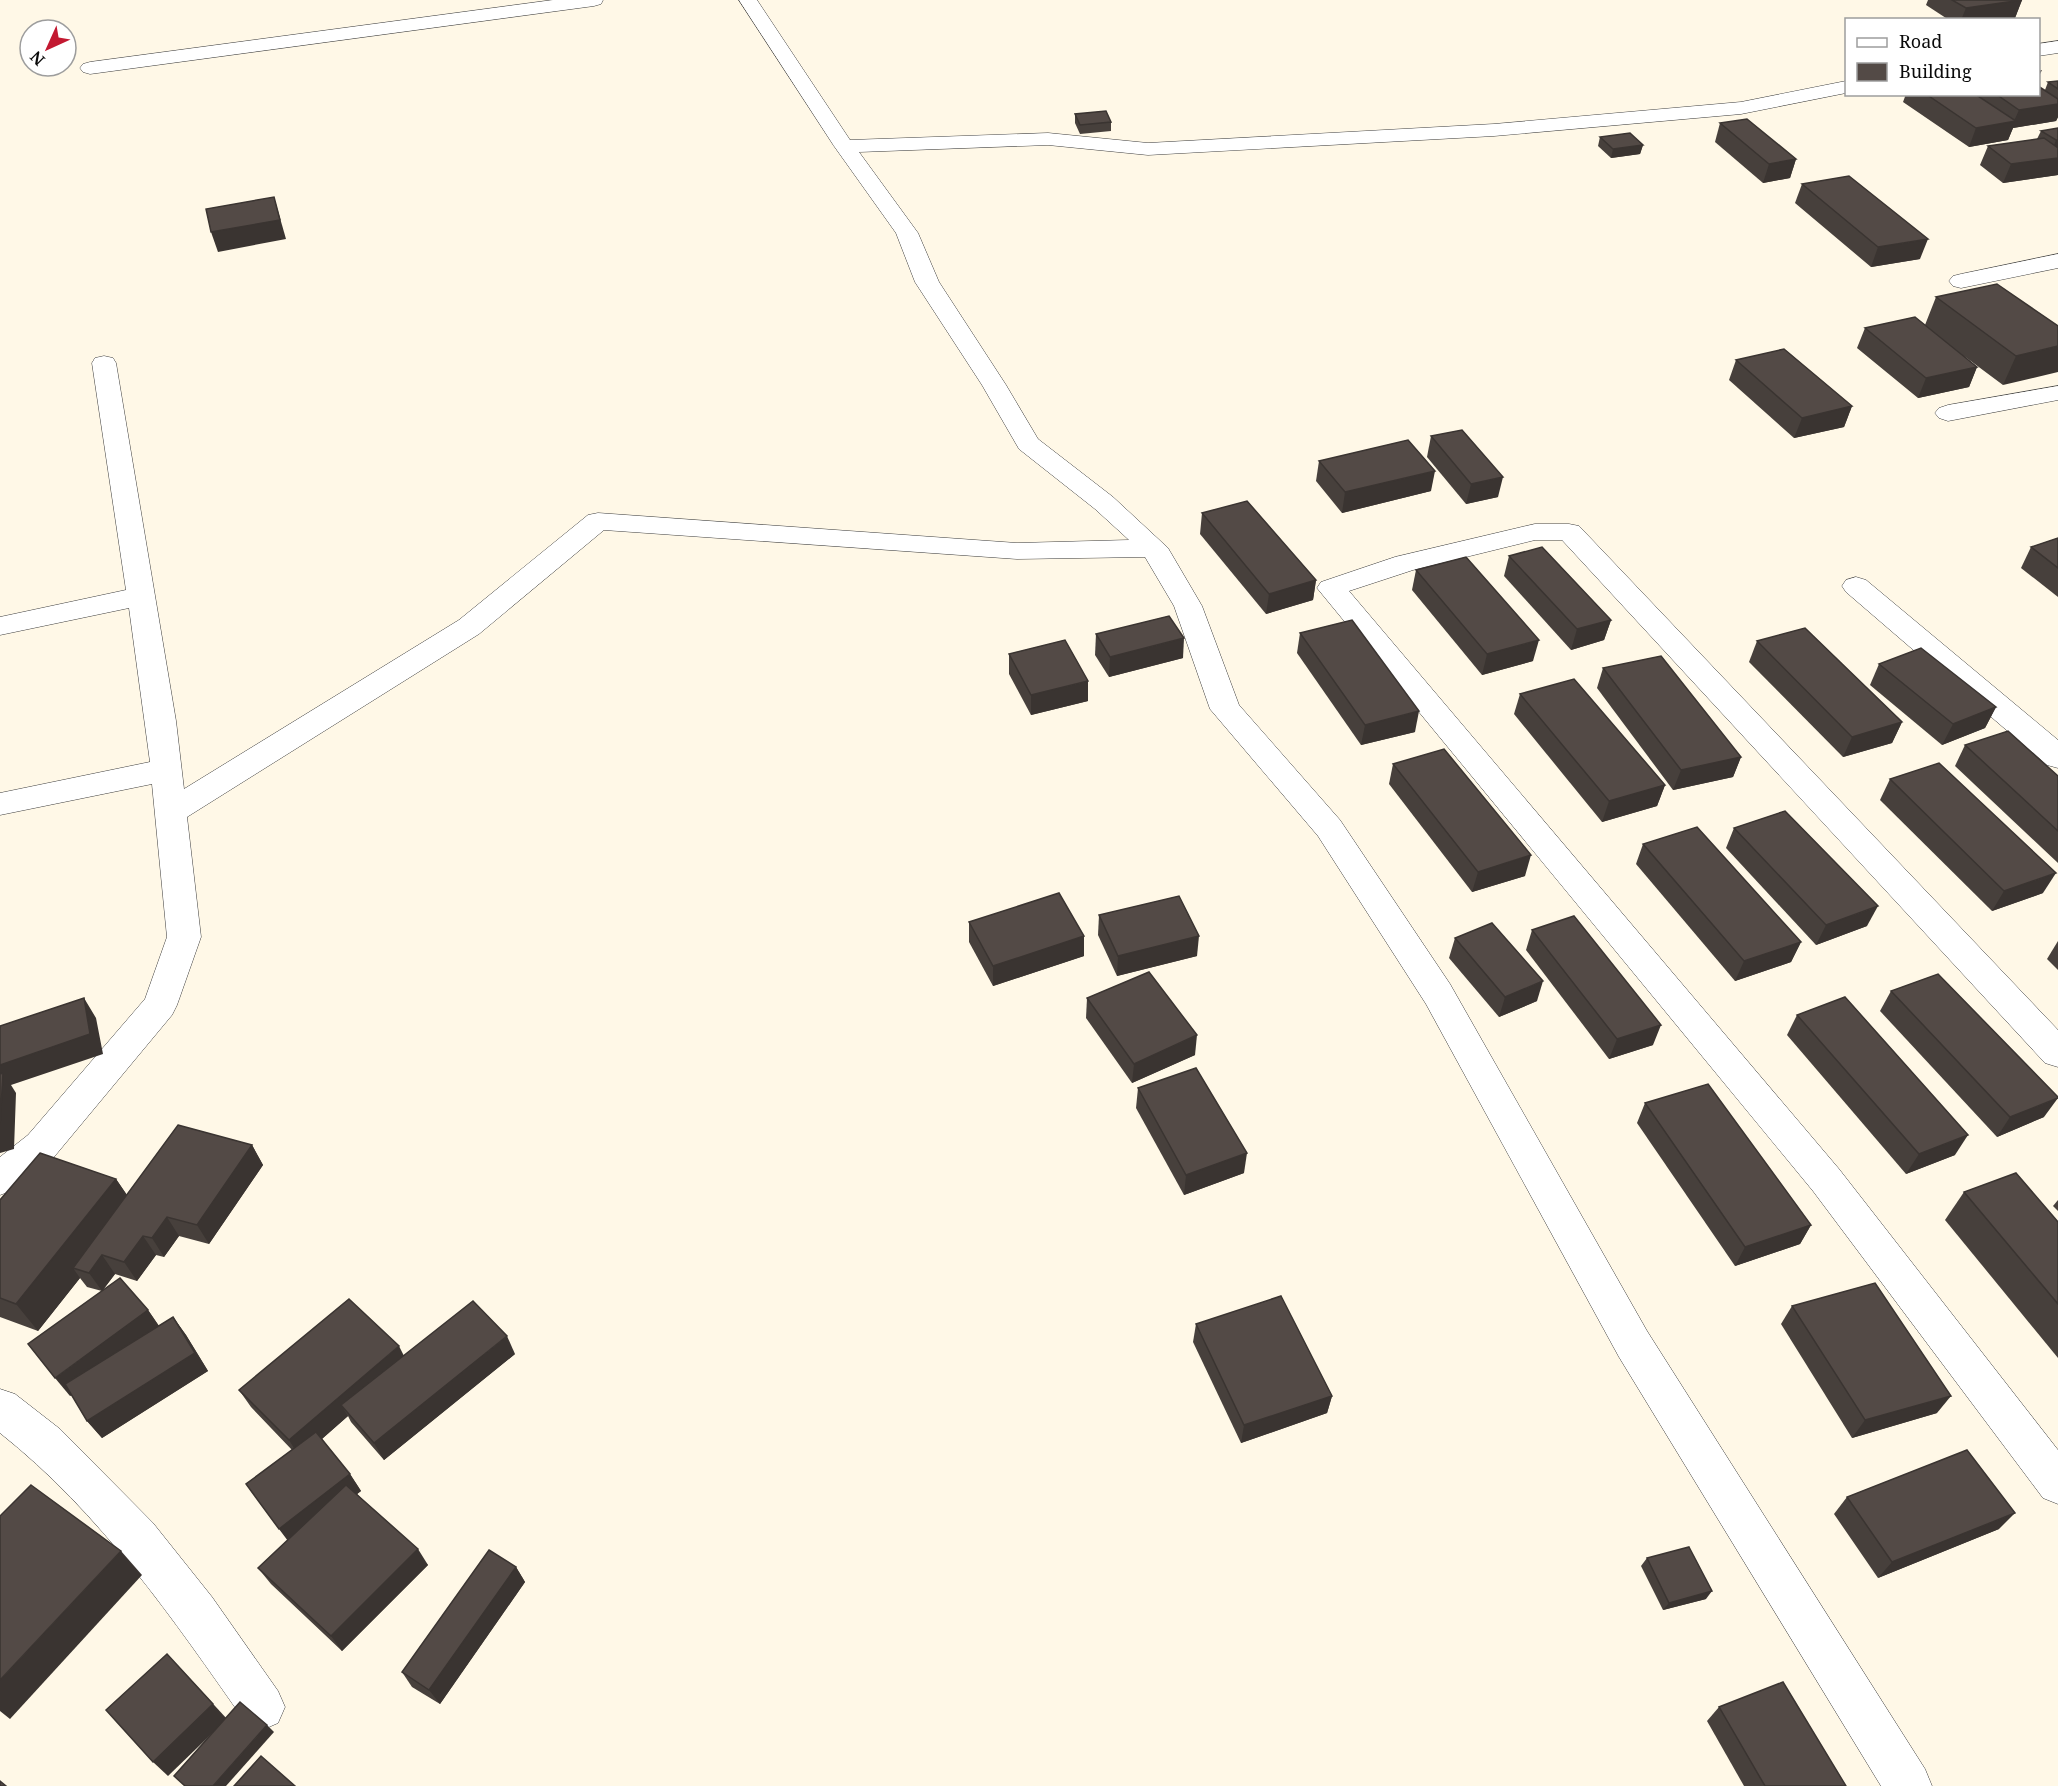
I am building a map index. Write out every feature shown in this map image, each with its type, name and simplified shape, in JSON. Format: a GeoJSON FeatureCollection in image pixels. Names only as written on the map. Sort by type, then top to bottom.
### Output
{"type":"FeatureCollection","features":[{"type":"Feature","properties":{"kind":"street"},"geometry":{"type":"LineString","coordinates":[[90,68],[594,0]]}},
{"type":"Feature","properties":{"kind":"street"},"geometry":{"type":"LineString","coordinates":[[748,0],[844,146],[907,233],[927,282],[994,385],[1028,444],[1104,503],[1154,548],[1188,606],[1225,708],[1329,828],[1438,994],[1633,1344],[1908,1786]]}},
{"type":"Feature","properties":{"kind":"street"},"geometry":{"type":"LineString","coordinates":[[2040,50],[2058,47]]}},
{"type":"Feature","properties":{"kind":"street"},"geometry":{"type":"LineString","coordinates":[[844,146],[1048,139],[1148,149],[1494,130],[1741,108],[1845,87]]}},
{"type":"Feature","properties":{"kind":"street"},"geometry":{"type":"LineString","coordinates":[[1960,281],[2058,261]]}},
{"type":"Feature","properties":{"kind":"street"},"geometry":{"type":"LineString","coordinates":[[0,1179],[41,1146],[160,1005],[184,937],[166,770],[105,363]]}},
{"type":"Feature","properties":{"kind":"street"},"geometry":{"type":"LineString","coordinates":[[1948,413],[2058,393]]}},
{"type":"Feature","properties":{"kind":"street"},"geometry":{"type":"LineString","coordinates":[[171,812],[470,627],[598,521],[1017,551],[1154,548]]}},
{"type":"Feature","properties":{"kind":"street"},"geometry":{"type":"LineString","coordinates":[[2058,1053],[1569,532],[1525,534],[1405,563],[1331,588],[1826,1180],[2058,1484]]}},
{"type":"Feature","properties":{"kind":"street"},"geometry":{"type":"LineString","coordinates":[[1856,586],[2058,757]]}},
{"type":"Feature","properties":{"kind":"street"},"geometry":{"type":"LineString","coordinates":[[0,626],[141,596]]}},
{"type":"Feature","properties":{"kind":"street"},"geometry":{"type":"LineString","coordinates":[[0,804],[166,770]]}},
{"type":"Feature","properties":{"kind":"street"},"geometry":{"type":"LineString","coordinates":[[0,1408],[45,1443],[138,1538],[262,1707]]}},
{"type":"Feature","properties":{"kind":"building"},"geometry":{"type":"Polygon","coordinates":[[[1952,0],[2022,0],[1966,8],[1952,0]]]}},
{"type":"Feature","properties":{"kind":"building"},"geometry":{"type":"Polygon","coordinates":[[[2058,81],[2058,89],[2048,82],[2058,81]]]}},
{"type":"Feature","properties":{"kind":"building"},"geometry":{"type":"Polygon","coordinates":[[[2040,87],[2058,99],[2058,104],[2019,110],[1999,96],[2040,96],[2040,87]]]}},
{"type":"Feature","properties":{"kind":"building"},"geometry":{"type":"Polygon","coordinates":[[[1929,96],[1978,96],[2016,121],[1976,128],[1929,96]]]}},
{"type":"Feature","properties":{"kind":"building"},"geometry":{"type":"Polygon","coordinates":[[[1106,111],[1111,122],[1080,125],[1075,114],[1106,111]]]}},
{"type":"Feature","properties":{"kind":"building"},"geometry":{"type":"Polygon","coordinates":[[[1747,119],[1796,159],[1769,164],[1720,123],[1747,119]]]}},
{"type":"Feature","properties":{"kind":"building"},"geometry":{"type":"Polygon","coordinates":[[[2058,128],[2058,140],[2041,131],[2058,128]]]}},
{"type":"Feature","properties":{"kind":"building"},"geometry":{"type":"Polygon","coordinates":[[[1630,133],[1643,145],[1613,149],[1600,137],[1630,133]]]}},
{"type":"Feature","properties":{"kind":"building"},"geometry":{"type":"Polygon","coordinates":[[[2044,138],[2058,148],[2058,158],[2011,164],[1988,146],[2044,138]]]}},
{"type":"Feature","properties":{"kind":"building"},"geometry":{"type":"Polygon","coordinates":[[[1849,176],[1928,239],[1878,247],[1802,184],[1849,176]]]}},
{"type":"Feature","properties":{"kind":"building"},"geometry":{"type":"Polygon","coordinates":[[[274,197],[280,220],[211,232],[206,209],[274,197]]]}},
{"type":"Feature","properties":{"kind":"building"},"geometry":{"type":"Polygon","coordinates":[[[1997,284],[2058,326],[2058,346],[2016,356],[1936,297],[1997,284]]]}},
{"type":"Feature","properties":{"kind":"building"},"geometry":{"type":"Polygon","coordinates":[[[1915,317],[1977,367],[1926,378],[1865,328],[1915,317]]]}},
{"type":"Feature","properties":{"kind":"building"},"geometry":{"type":"Polygon","coordinates":[[[1784,349],[1852,406],[1802,418],[1736,360],[1784,349]]]}},
{"type":"Feature","properties":{"kind":"building"},"geometry":{"type":"Polygon","coordinates":[[[1462,430],[1503,477],[1471,484],[1431,436],[1462,430]]]}},
{"type":"Feature","properties":{"kind":"building"},"geometry":{"type":"Polygon","coordinates":[[[1408,440],[1435,471],[1345,492],[1319,461],[1408,440]]]}},
{"type":"Feature","properties":{"kind":"building"},"geometry":{"type":"Polygon","coordinates":[[[1247,501],[1316,580],[1269,594],[1202,513],[1247,501]]]}},
{"type":"Feature","properties":{"kind":"building"},"geometry":{"type":"Polygon","coordinates":[[[2058,538],[2058,568],[2031,547],[2058,538]]]}},
{"type":"Feature","properties":{"kind":"building"},"geometry":{"type":"Polygon","coordinates":[[[1542,547],[1611,620],[1577,629],[1509,556],[1542,547]]]}},
{"type":"Feature","properties":{"kind":"building"},"geometry":{"type":"Polygon","coordinates":[[[1466,557],[1539,640],[1487,654],[1416,570],[1466,557]]]}},
{"type":"Feature","properties":{"kind":"building"},"geometry":{"type":"Polygon","coordinates":[[[1169,616],[1184,638],[1110,657],[1096,634],[1169,616]]]}},
{"type":"Feature","properties":{"kind":"building"},"geometry":{"type":"Polygon","coordinates":[[[1352,620],[1419,711],[1365,725],[1300,633],[1352,620]]]}},
{"type":"Feature","properties":{"kind":"building"},"geometry":{"type":"Polygon","coordinates":[[[1805,628],[1902,722],[1852,737],[1757,641],[1805,628]]]}},
{"type":"Feature","properties":{"kind":"building"},"geometry":{"type":"Polygon","coordinates":[[[1065,640],[1088,681],[1031,695],[1009,654],[1065,640]]]}},
{"type":"Feature","properties":{"kind":"building"},"geometry":{"type":"Polygon","coordinates":[[[1921,648],[1996,707],[1953,724],[1879,664],[1921,648]]]}},
{"type":"Feature","properties":{"kind":"building"},"geometry":{"type":"Polygon","coordinates":[[[1661,656],[1741,757],[1681,770],[1603,668],[1661,656]]]}},
{"type":"Feature","properties":{"kind":"building"},"geometry":{"type":"Polygon","coordinates":[[[1574,679],[1665,785],[1609,801],[1520,694],[1574,679]]]}},
{"type":"Feature","properties":{"kind":"building"},"geometry":{"type":"Polygon","coordinates":[[[2008,731],[2058,776],[2058,831],[1965,745],[2008,731]]]}},
{"type":"Feature","properties":{"kind":"building"},"geometry":{"type":"Polygon","coordinates":[[[1444,749],[1531,855],[1478,872],[1393,764],[1444,749]]]}},
{"type":"Feature","properties":{"kind":"building"},"geometry":{"type":"Polygon","coordinates":[[[1939,763],[2056,873],[2004,891],[1890,779],[1939,763]]]}},
{"type":"Feature","properties":{"kind":"building"},"geometry":{"type":"Polygon","coordinates":[[[1785,811],[1878,906],[1826,925],[1734,828],[1785,811]]]}},
{"type":"Feature","properties":{"kind":"building"},"geometry":{"type":"Polygon","coordinates":[[[1697,827],[1801,942],[1744,961],[1643,844],[1697,827]]]}},
{"type":"Feature","properties":{"kind":"building"},"geometry":{"type":"Polygon","coordinates":[[[1059,893],[1084,936],[993,966],[969,922],[1059,893]]]}},
{"type":"Feature","properties":{"kind":"building"},"geometry":{"type":"Polygon","coordinates":[[[1179,896],[1199,936],[1118,956],[1099,915],[1179,896]]]}},
{"type":"Feature","properties":{"kind":"building"},"geometry":{"type":"Polygon","coordinates":[[[1574,916],[1661,1025],[1617,1039],[1532,930],[1574,916]]]}},
{"type":"Feature","properties":{"kind":"building"},"geometry":{"type":"Polygon","coordinates":[[[1492,923],[1543,981],[1505,997],[1455,938],[1492,923]]]}},
{"type":"Feature","properties":{"kind":"building"},"geometry":{"type":"Polygon","coordinates":[[[1149,972],[1197,1035],[1134,1064],[1087,998],[1149,972]]]}},
{"type":"Feature","properties":{"kind":"building"},"geometry":{"type":"Polygon","coordinates":[[[1938,974],[2058,1098],[2010,1117],[1891,991],[1938,974]]]}},
{"type":"Feature","properties":{"kind":"building"},"geometry":{"type":"Polygon","coordinates":[[[1845,997],[1968,1135],[1919,1154],[1797,1015],[1845,997]]]}},
{"type":"Feature","properties":{"kind":"building"},"geometry":{"type":"Polygon","coordinates":[[[84,998],[90,1034],[0,1065],[0,1026],[84,998]]]}},
{"type":"Feature","properties":{"kind":"building"},"geometry":{"type":"Polygon","coordinates":[[[1196,1068],[1247,1153],[1186,1175],[1138,1088],[1196,1068]]]}},
{"type":"Feature","properties":{"kind":"building"},"geometry":{"type":"Polygon","coordinates":[[[3,1073],[0,1125],[0,1074],[3,1073]]]}},
{"type":"Feature","properties":{"kind":"building"},"geometry":{"type":"Polygon","coordinates":[[[1708,1084],[1811,1225],[1745,1247],[1645,1103],[1708,1084]]]}},
{"type":"Feature","properties":{"kind":"building"},"geometry":{"type":"Polygon","coordinates":[[[178,1125],[252,1145],[197,1225],[167,1217],[152,1238],[143,1236],[124,1262],[102,1255],[89,1273],[73,1268],[178,1125]]]}},
{"type":"Feature","properties":{"kind":"building"},"geometry":{"type":"Polygon","coordinates":[[[40,1153],[116,1179],[16,1304],[0,1298],[0,1200],[40,1153]]]}},
{"type":"Feature","properties":{"kind":"building"},"geometry":{"type":"Polygon","coordinates":[[[2016,1173],[2058,1222],[2058,1304],[1964,1192],[2016,1173]]]}},
{"type":"Feature","properties":{"kind":"building"},"geometry":{"type":"Polygon","coordinates":[[[120,1278],[148,1310],[55,1378],[28,1344],[120,1278]]]}},
{"type":"Feature","properties":{"kind":"building"},"geometry":{"type":"Polygon","coordinates":[[[1875,1283],[1951,1396],[1865,1420],[1792,1306],[1875,1283]]]}},
{"type":"Feature","properties":{"kind":"building"},"geometry":{"type":"Polygon","coordinates":[[[1281,1296],[1332,1396],[1244,1425],[1196,1324],[1281,1296]]]}},
{"type":"Feature","properties":{"kind":"building"},"geometry":{"type":"Polygon","coordinates":[[[349,1299],[399,1346],[289,1440],[239,1390],[349,1299]]]}},
{"type":"Feature","properties":{"kind":"building"},"geometry":{"type":"Polygon","coordinates":[[[473,1301],[507,1336],[374,1443],[341,1405],[473,1301]]]}},
{"type":"Feature","properties":{"kind":"building"},"geometry":{"type":"Polygon","coordinates":[[[173,1317],[195,1353],[87,1421],[65,1384],[173,1317]]]}},
{"type":"Feature","properties":{"kind":"building"},"geometry":{"type":"Polygon","coordinates":[[[316,1432],[350,1474],[279,1529],[246,1484],[316,1432]]]}},
{"type":"Feature","properties":{"kind":"building"},"geometry":{"type":"Polygon","coordinates":[[[1967,1450],[2015,1513],[1892,1562],[1847,1497],[1967,1450]]]}},
{"type":"Feature","properties":{"kind":"building"},"geometry":{"type":"Polygon","coordinates":[[[31,1485],[121,1551],[0,1680],[0,1516],[31,1485]]]}},
{"type":"Feature","properties":{"kind":"building"},"geometry":{"type":"Polygon","coordinates":[[[346,1485],[418,1549],[331,1636],[258,1568],[346,1485]]]}},
{"type":"Feature","properties":{"kind":"building"},"geometry":{"type":"Polygon","coordinates":[[[1689,1547],[1712,1591],[1669,1603],[1647,1558],[1689,1547]]]}},
{"type":"Feature","properties":{"kind":"building"},"geometry":{"type":"Polygon","coordinates":[[[489,1550],[516,1567],[429,1690],[402,1672],[489,1550]]]}},
{"type":"Feature","properties":{"kind":"building"},"geometry":{"type":"Polygon","coordinates":[[[167,1654],[213,1704],[153,1762],[106,1710],[167,1654]]]}},
{"type":"Feature","properties":{"kind":"building"},"geometry":{"type":"Polygon","coordinates":[[[1783,1682],[1846,1786],[1765,1786],[1719,1707],[1783,1682]]]}},
{"type":"Feature","properties":{"kind":"building"},"geometry":{"type":"Polygon","coordinates":[[[240,1702],[267,1725],[213,1786],[185,1786],[174,1776],[240,1702]]]}},
{"type":"Feature","properties":{"kind":"building"},"geometry":{"type":"Polygon","coordinates":[[[261,1756],[295,1786],[234,1786],[261,1756]]]}}]}
